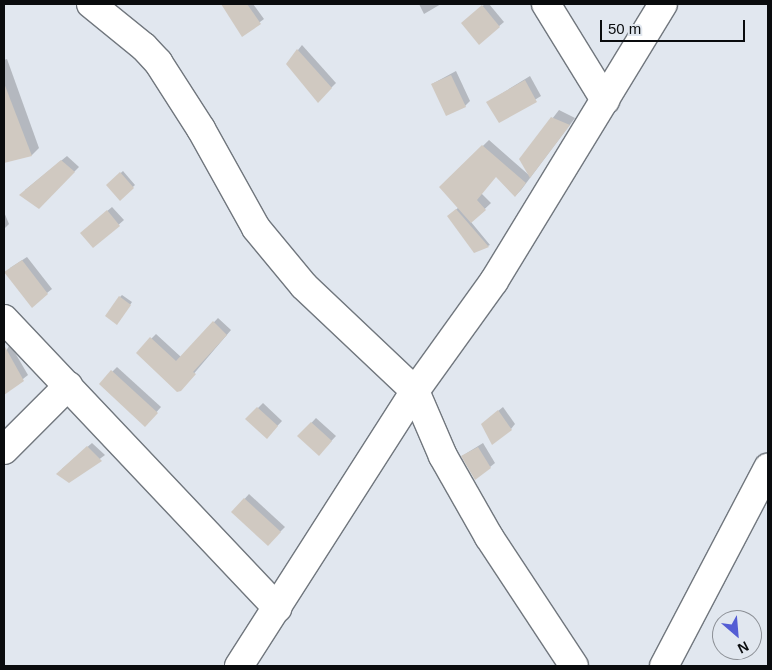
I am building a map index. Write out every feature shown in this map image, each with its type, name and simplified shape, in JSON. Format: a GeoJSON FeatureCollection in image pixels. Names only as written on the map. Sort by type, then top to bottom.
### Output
{"type":"FeatureCollection","features":[{"type":"Feature","properties":{"kind":"street"},"geometry":{"type":"LineString","coordinates":[[91,4],[144,47],[158,62],[201,128],[256,228],[304,286],[415,391],[443,456],[489,537],[574,666]]}},
{"type":"Feature","properties":{"kind":"street"},"geometry":{"type":"LineString","coordinates":[[546,4],[605,100]]}},
{"type":"Feature","properties":{"kind":"street"},"geometry":{"type":"LineString","coordinates":[[238,666],[415,391],[494,281],[664,4]]}},
{"type":"Feature","properties":{"kind":"street"},"geometry":{"type":"LineString","coordinates":[[4,319],[277,608]]}},
{"type":"Feature","properties":{"kind":"street"},"geometry":{"type":"LineString","coordinates":[[4,450],[68,386]]}},
{"type":"Feature","properties":{"kind":"street"},"geometry":{"type":"LineString","coordinates":[[664,666],[768,468]]}},
{"type":"Feature","properties":{"kind":"building"},"geometry":{"type":"Polygon","coordinates":[[[221,4],[247,4],[261,24],[242,37],[221,4]]]}},
{"type":"Feature","properties":{"kind":"building"},"geometry":{"type":"Polygon","coordinates":[[[482,5],[500,27],[479,45],[461,23],[482,5]]]}},
{"type":"Feature","properties":{"kind":"building"},"geometry":{"type":"Polygon","coordinates":[[[297,49],[332,88],[318,103],[286,64],[297,49]]]}},
{"type":"Feature","properties":{"kind":"building"},"geometry":{"type":"Polygon","coordinates":[[[451,75],[466,107],[446,116],[431,84],[451,75]]]}},
{"type":"Feature","properties":{"kind":"building"},"geometry":{"type":"Polygon","coordinates":[[[525,80],[537,102],[499,123],[486,102],[525,80]]]}},
{"type":"Feature","properties":{"kind":"building"},"geometry":{"type":"Polygon","coordinates":[[[4,83],[32,156],[4,163],[4,83]]]}},
{"type":"Feature","properties":{"kind":"building"},"geometry":{"type":"Polygon","coordinates":[[[551,117],[570,125],[530,178],[519,159],[551,117]]]}},
{"type":"Feature","properties":{"kind":"building"},"geometry":{"type":"Polygon","coordinates":[[[482,145],[526,183],[515,197],[496,177],[477,200],[486,210],[471,223],[439,187],[482,145]]]}},
{"type":"Feature","properties":{"kind":"building"},"geometry":{"type":"Polygon","coordinates":[[[61,160],[75,172],[39,209],[19,195],[61,160]]]}},
{"type":"Feature","properties":{"kind":"building"},"geometry":{"type":"Polygon","coordinates":[[[120,172],[134,188],[120,201],[106,185],[120,172]]]}},
{"type":"Feature","properties":{"kind":"building"},"geometry":{"type":"Polygon","coordinates":[[[456,209],[489,247],[474,253],[447,216],[456,209]]]}},
{"type":"Feature","properties":{"kind":"building"},"geometry":{"type":"Polygon","coordinates":[[[107,210],[120,226],[93,248],[80,233],[107,210]]]}},
{"type":"Feature","properties":{"kind":"building"},"geometry":{"type":"Polygon","coordinates":[[[22,260],[48,294],[32,308],[4,272],[22,260]]]}},
{"type":"Feature","properties":{"kind":"building"},"geometry":{"type":"Polygon","coordinates":[[[119,296],[131,305],[117,325],[105,316],[119,296]]]}},
{"type":"Feature","properties":{"kind":"building"},"geometry":{"type":"Polygon","coordinates":[[[213,321],[227,335],[193,372],[196,374],[181,391],[177,392],[136,353],[150,337],[176,361],[213,321]]]}},
{"type":"Feature","properties":{"kind":"building"},"geometry":{"type":"Polygon","coordinates":[[[4,345],[24,381],[4,395],[4,345]]]}},
{"type":"Feature","properties":{"kind":"building"},"geometry":{"type":"Polygon","coordinates":[[[111,370],[158,413],[145,427],[99,384],[111,370]]]}},
{"type":"Feature","properties":{"kind":"building"},"geometry":{"type":"Polygon","coordinates":[[[257,407],[278,426],[267,439],[245,419],[257,407]]]}},
{"type":"Feature","properties":{"kind":"building"},"geometry":{"type":"Polygon","coordinates":[[[498,410],[512,430],[492,445],[481,424],[498,410]]]}},
{"type":"Feature","properties":{"kind":"building"},"geometry":{"type":"Polygon","coordinates":[[[311,422],[332,441],[319,456],[297,436],[311,422]]]}},
{"type":"Feature","properties":{"kind":"building"},"geometry":{"type":"Polygon","coordinates":[[[87,446],[102,461],[69,483],[56,474],[87,446]]]}},
{"type":"Feature","properties":{"kind":"building"},"geometry":{"type":"Polygon","coordinates":[[[478,447],[491,468],[475,480],[461,456],[478,447]]]}},
{"type":"Feature","properties":{"kind":"building"},"geometry":{"type":"Polygon","coordinates":[[[244,498],[281,532],[268,546],[231,512],[244,498]]]}}]}
